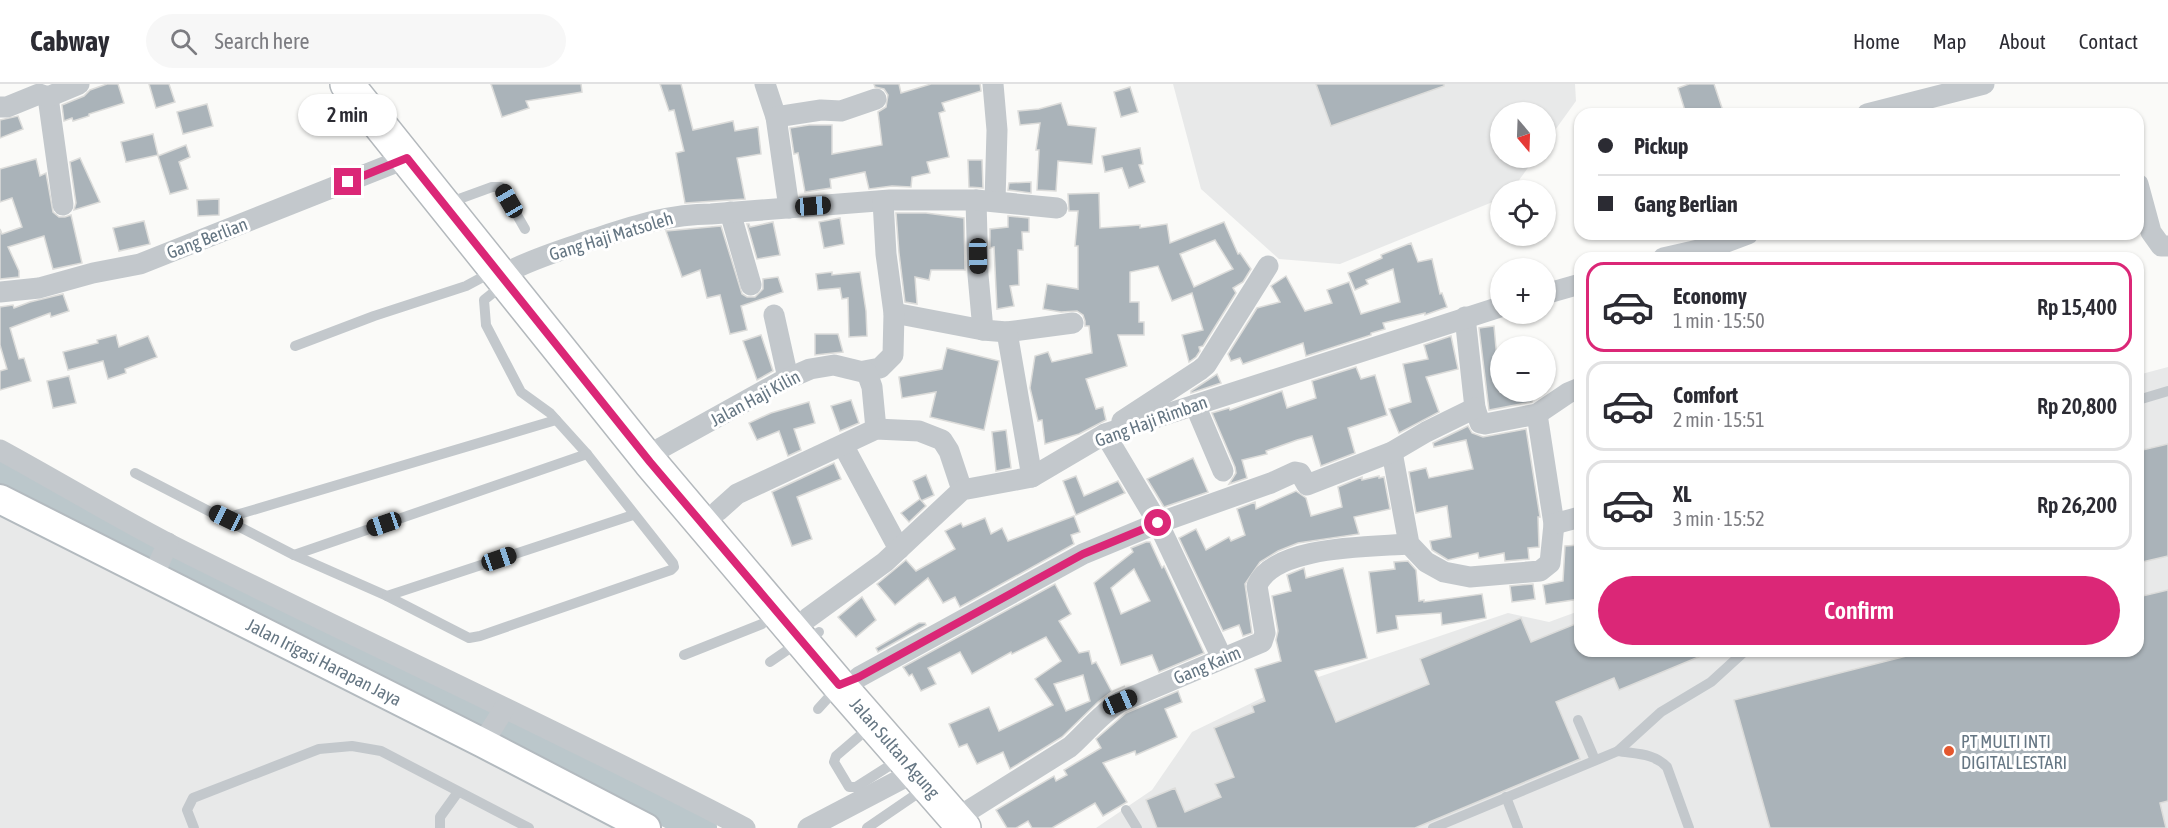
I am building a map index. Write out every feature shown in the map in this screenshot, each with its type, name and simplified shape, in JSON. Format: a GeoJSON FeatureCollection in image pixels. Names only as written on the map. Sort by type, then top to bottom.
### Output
{"type":"FeatureCollection","features":[{"type":"Feature","properties":{"kind":"highway","name":"Jalan Sultan Agung"},"geometry":{"type":"LineString","coordinates":[[347,84],[506,273],[718,512],[800,620],[963,823]]}},
{"type":"Feature","properties":{"kind":"highway","name":"Jalan Sultan Agung"},"geometry":{"type":"LineString","coordinates":[[374,84],[459,199],[506,273],[650,462],[800,620]]}},
{"type":"Feature","properties":{"kind":"highway","name":"Jalan Sultan Agung"},"geometry":{"type":"LineString","coordinates":[[849,681],[873,723],[963,823]]}},
{"type":"Feature","properties":{"kind":"street"},"geometry":{"type":"LineString","coordinates":[[0,107],[7,107],[39,94],[48,97],[79,84]]}},
{"type":"Feature","properties":{"kind":"street"},"geometry":{"type":"LineString","coordinates":[[765,84],[776,117],[789,208]]}},
{"type":"Feature","properties":{"kind":"street"},"geometry":{"type":"LineString","coordinates":[[983,330],[978,275],[986,200],[997,130],[993,84]]}},
{"type":"Feature","properties":{"kind":"street"},"geometry":{"type":"LineString","coordinates":[[1890,108],[1984,84]]}},
{"type":"Feature","properties":{"kind":"street"},"geometry":{"type":"LineString","coordinates":[[48,97],[63,205]]}},
{"type":"Feature","properties":{"kind":"street"},"geometry":{"type":"LineString","coordinates":[[776,117],[821,110],[841,111],[876,99]]}},
{"type":"Feature","properties":{"kind":"street","name":"Gang Berlian"},"geometry":{"type":"LineString","coordinates":[[0,292],[39,288],[93,273],[140,264],[407,158]]}},
{"type":"Feature","properties":{"kind":"street","name":"Gang Haji Matsoleh"},"geometry":{"type":"LineString","coordinates":[[506,273],[537,258],[635,224],[673,216],[884,201],[986,200],[1057,208]]}},
{"type":"Feature","properties":{"kind":"street"},"geometry":{"type":"LineString","coordinates":[[876,429],[872,387],[864,371],[880,368],[893,355],[894,313],[886,254],[884,201]]}},
{"type":"Feature","properties":{"kind":"street"},"geometry":{"type":"LineString","coordinates":[[2144,206],[2151,232],[2161,246],[2168,246]]}},
{"type":"Feature","properties":{"kind":"street"},"geometry":{"type":"LineString","coordinates":[[730,212],[751,285]]}},
{"type":"Feature","properties":{"kind":"street"},"geometry":{"type":"LineString","coordinates":[[1680,252],[1714,240]]}},
{"type":"Feature","properties":{"kind":"street"},"geometry":{"type":"LineString","coordinates":[[1222,658],[1158,523],[1105,434],[1206,365],[1268,266]]}},
{"type":"Feature","properties":{"kind":"street"},"geometry":{"type":"LineString","coordinates":[[1556,291],[1574,286]]}},
{"type":"Feature","properties":{"kind":"street","name":"Gang Haji Rimban"},"geometry":{"type":"LineString","coordinates":[[962,490],[1032,477],[1105,434],[1490,310]]}},
{"type":"Feature","properties":{"kind":"street"},"geometry":{"type":"LineString","coordinates":[[894,313],[983,330],[1007,332],[1073,323]]}},
{"type":"Feature","properties":{"kind":"street"},"geometry":{"type":"LineString","coordinates":[[774,315],[788,378]]}},
{"type":"Feature","properties":{"kind":"street"},"geometry":{"type":"LineString","coordinates":[[1465,317],[1478,421],[1485,424],[1537,414],[1574,390]]}},
{"type":"Feature","properties":{"kind":"street"},"geometry":{"type":"LineString","coordinates":[[1007,332],[1032,477]]}},
{"type":"Feature","properties":{"kind":"street","name":"Jalan Haji Kilin"},"geometry":{"type":"LineString","coordinates":[[661,448],[788,378],[834,365],[864,371]]}},
{"type":"Feature","properties":{"kind":"street"},"geometry":{"type":"LineString","coordinates":[[1195,405],[1223,471]]}},
{"type":"Feature","properties":{"kind":"street"},"geometry":{"type":"LineString","coordinates":[[849,681],[1083,554],[1158,523],[1271,483],[1295,472],[1298,472],[1309,485],[1392,452],[1475,408]]}},
{"type":"Feature","properties":{"kind":"street"},"geometry":{"type":"LineString","coordinates":[[1392,452],[1409,544],[1426,562],[1444,572],[1458,576],[1534,572],[1545,568],[1550,563],[1554,524],[1537,414]]}},
{"type":"Feature","properties":{"kind":"street"},"geometry":{"type":"LineString","coordinates":[[718,512],[737,494],[876,429],[919,431],[942,440],[949,451],[962,490],[885,562],[800,620]]}},
{"type":"Feature","properties":{"kind":"street"},"geometry":{"type":"LineString","coordinates":[[843,445],[899,549]]}},
{"type":"Feature","properties":{"kind":"street"},"geometry":{"type":"LineString","coordinates":[[0,450],[160,559],[327,623],[399,656],[495,724],[642,774],[745,828]]}},
{"type":"Feature","properties":{"kind":"street","name":"Jalan Irigasi Harapan Jaya"},"geometry":{"type":"LineString","coordinates":[[0,499],[160,559],[495,724],[646,828]]}},
{"type":"Feature","properties":{"kind":"street"},"geometry":{"type":"LineString","coordinates":[[1554,524],[1574,519]]}},
{"type":"Feature","properties":{"kind":"street","name":"Gang Kaim"},"geometry":{"type":"LineString","coordinates":[[963,823],[1070,747],[1102,714],[1120,702],[1264,641],[1265,633],[1257,586],[1259,581],[1275,566],[1293,557],[1409,544]]}},
{"type":"Feature","properties":{"kind":"street"},"geometry":{"type":"LineString","coordinates":[[808,828],[916,772]]}},
{"type":"Feature","properties":{"kind":"lane"},"geometry":{"type":"LineString","coordinates":[[459,199],[492,187],[501,187],[525,229]]}},
{"type":"Feature","properties":{"kind":"lane"},"geometry":{"type":"LineString","coordinates":[[295,346],[374,316],[506,273]]}},
{"type":"Feature","properties":{"kind":"lane"},"geometry":{"type":"LineString","coordinates":[[135,473],[294,555],[387,596],[463,636],[474,638],[671,570],[674,567],[673,563],[587,454],[546,409],[521,392],[486,325],[484,300],[506,273]]}},
{"type":"Feature","properties":{"kind":"lane"},"geometry":{"type":"LineString","coordinates":[[2144,398],[2168,391]]}},
{"type":"Feature","properties":{"kind":"lane"},"geometry":{"type":"LineString","coordinates":[[226,518],[556,420]]}},
{"type":"Feature","properties":{"kind":"lane"},"geometry":{"type":"LineString","coordinates":[[294,555],[587,454]]}},
{"type":"Feature","properties":{"kind":"lane"},"geometry":{"type":"LineString","coordinates":[[387,596],[633,515]]}},
{"type":"Feature","properties":{"kind":"lane"},"geometry":{"type":"LineString","coordinates":[[684,655],[762,624],[800,620]]}},
{"type":"Feature","properties":{"kind":"lane"},"geometry":{"type":"LineString","coordinates":[[770,662],[786,651],[800,620]]}},
{"type":"Feature","properties":{"kind":"lane"},"geometry":{"type":"LineString","coordinates":[[1433,828],[1618,751],[1661,712],[1710,682],[1738,657]]}},
{"type":"Feature","properties":{"kind":"lane"},"geometry":{"type":"LineString","coordinates":[[818,710],[849,681]]}},
{"type":"Feature","properties":{"kind":"lane"},"geometry":{"type":"LineString","coordinates":[[1578,720],[1595,760]]}},
{"type":"Feature","properties":{"kind":"lane"},"geometry":{"type":"LineString","coordinates":[[873,723],[836,756],[834,762],[849,787],[916,772]]}},
{"type":"Feature","properties":{"kind":"lane"},"geometry":{"type":"LineString","coordinates":[[194,828],[187,810],[193,798],[319,749],[337,746],[381,751],[529,828]]}},
{"type":"Feature","properties":{"kind":"lane"},"geometry":{"type":"LineString","coordinates":[[1618,751],[1649,755],[1660,760],[1667,767],[1689,828]]}},
{"type":"Feature","properties":{"kind":"lane"},"geometry":{"type":"LineString","coordinates":[[867,828],[916,772]]}},
{"type":"Feature","properties":{"kind":"lane"},"geometry":{"type":"LineString","coordinates":[[440,828],[440,817],[458,792]]}},
{"type":"Feature","properties":{"kind":"lane"},"geometry":{"type":"LineString","coordinates":[[1506,797],[1518,828]]}},
{"type":"Feature","properties":{"kind":"lane"},"geometry":{"type":"LineString","coordinates":[[1126,810],[1137,828]]}},
{"type":"Feature","properties":{"kind":"shaded area"},"geometry":{"type":"Polygon","coordinates":[[[1173,84],[1575,84],[1576,101],[1556,129],[1556,102],[1490,102],[1490,168],[1528,168],[1519,180],[1490,180],[1490,203],[1340,264],[1279,259],[1201,189],[1173,84]]]}},
{"type":"Feature","properties":{"kind":"shaded area"},"geometry":{"type":"Polygon","coordinates":[[[2168,367],[2168,828],[1096,828],[1152,790],[1192,732],[1274,692],[1508,613],[1549,622],[1574,613],[1574,657],[2144,657],[2144,373],[2168,367]]]}},
{"type":"Feature","properties":{"kind":"shaded area"},"geometry":{"type":"Polygon","coordinates":[[[0,499],[645,828],[0,828],[0,499]]]}},
{"type":"Feature","properties":{"kind":"building"},"geometry":{"type":"Polygon","coordinates":[[[107,84],[118,84],[124,103],[73,121],[72,118],[64,121],[62,105],[107,84]]]}},
{"type":"Feature","properties":{"kind":"building"},"geometry":{"type":"Polygon","coordinates":[[[149,84],[169,84],[175,102],[156,108],[149,84]]]}},
{"type":"Feature","properties":{"kind":"building"},"geometry":{"type":"Polygon","coordinates":[[[491,84],[581,84],[582,92],[526,101],[529,108],[502,117],[491,84]]]}},
{"type":"Feature","properties":{"kind":"building"},"geometry":{"type":"Polygon","coordinates":[[[660,84],[681,84],[693,130],[733,121],[735,131],[758,127],[761,154],[737,158],[745,199],[685,203],[676,153],[684,151],[674,110],[669,111],[660,84]]]}},
{"type":"Feature","properties":{"kind":"building"},"geometry":{"type":"Polygon","coordinates":[[[874,84],[899,84],[901,93],[931,84],[980,84],[981,91],[942,103],[945,111],[939,113],[949,157],[927,162],[930,173],[912,177],[911,187],[892,186],[869,189],[865,172],[830,179],[831,188],[805,192],[798,153],[794,154],[790,128],[832,125],[832,154],[882,145],[878,112],[886,107],[888,95],[884,89],[875,87],[874,84]]]}},
{"type":"Feature","properties":{"kind":"building"},"geometry":{"type":"Polygon","coordinates":[[[1316,84],[1444,84],[1444,86],[1331,126],[1316,84]]]}},
{"type":"Feature","properties":{"kind":"building"},"geometry":{"type":"Polygon","coordinates":[[[1689,84],[1714,84],[1722,108],[1684,108],[1678,88],[1689,84]]]}},
{"type":"Feature","properties":{"kind":"building"},"geometry":{"type":"Polygon","coordinates":[[[1130,87],[1138,112],[1121,117],[1114,92],[1130,87]]]}},
{"type":"Feature","properties":{"kind":"building"},"geometry":{"type":"Polygon","coordinates":[[[1061,103],[1068,125],[1096,128],[1092,164],[1058,161],[1056,191],[1037,190],[1039,150],[1036,150],[1040,123],[1020,125],[1018,111],[1039,109],[1061,103]]]}},
{"type":"Feature","properties":{"kind":"building"},"geometry":{"type":"Polygon","coordinates":[[[207,104],[213,126],[183,134],[177,112],[207,104]]]}},
{"type":"Feature","properties":{"kind":"building"},"geometry":{"type":"Polygon","coordinates":[[[18,116],[23,129],[0,138],[0,120],[18,116]]]}},
{"type":"Feature","properties":{"kind":"building"},"geometry":{"type":"Polygon","coordinates":[[[153,134],[158,155],[126,162],[121,142],[153,134]]]}},
{"type":"Feature","properties":{"kind":"building"},"geometry":{"type":"Polygon","coordinates":[[[186,145],[190,157],[179,162],[188,189],[170,194],[158,156],[186,145]]]}},
{"type":"Feature","properties":{"kind":"building"},"geometry":{"type":"Polygon","coordinates":[[[1140,148],[1143,164],[1139,165],[1145,182],[1129,188],[1122,168],[1105,172],[1102,156],[1140,148]]]}},
{"type":"Feature","properties":{"kind":"building"},"geometry":{"type":"Polygon","coordinates":[[[80,158],[100,202],[74,210],[76,203],[70,162],[80,158]]]}},
{"type":"Feature","properties":{"kind":"building"},"geometry":{"type":"Polygon","coordinates":[[[36,159],[40,176],[46,173],[53,212],[59,217],[71,215],[82,263],[53,269],[44,236],[8,247],[19,271],[19,277],[0,279],[0,229],[2,234],[22,227],[12,198],[0,202],[0,169],[36,159]]]}},
{"type":"Feature","properties":{"kind":"building"},"geometry":{"type":"Polygon","coordinates":[[[968,160],[982,160],[983,188],[969,187],[968,160]]]}},
{"type":"Feature","properties":{"kind":"building"},"geometry":{"type":"Polygon","coordinates":[[[1031,182],[1031,193],[1008,190],[1009,183],[1031,182]]]}},
{"type":"Feature","properties":{"kind":"building"},"geometry":{"type":"Polygon","coordinates":[[[1099,193],[1100,228],[1140,225],[1140,228],[1167,224],[1170,243],[1224,222],[1238,254],[1240,253],[1251,269],[1243,282],[1233,288],[1236,293],[1203,346],[1199,347],[1200,351],[1196,357],[1189,362],[1182,335],[1203,330],[1192,293],[1172,301],[1158,266],[1130,272],[1130,302],[1139,302],[1139,322],[1144,322],[1144,335],[1118,335],[1127,366],[1086,379],[1096,409],[1103,407],[1106,420],[1079,434],[1045,444],[1042,420],[1038,421],[1030,388],[1035,356],[1048,352],[1052,362],[1092,353],[1089,326],[1085,326],[1083,315],[1077,311],[1061,312],[1043,309],[1047,284],[1078,289],[1078,246],[1075,246],[1078,211],[1069,211],[1068,194],[1099,193]],[[1215,240],[1180,254],[1194,287],[1233,269],[1215,240]]]}},
{"type":"Feature","properties":{"kind":"building"},"geometry":{"type":"Polygon","coordinates":[[[219,199],[219,215],[198,216],[197,200],[219,199]]]}},
{"type":"Feature","properties":{"kind":"building"},"geometry":{"type":"Polygon","coordinates":[[[896,213],[926,213],[964,218],[965,270],[931,270],[929,280],[915,277],[917,304],[905,302],[896,213]]]}},
{"type":"Feature","properties":{"kind":"building"},"geometry":{"type":"Polygon","coordinates":[[[1008,216],[1029,218],[1029,232],[1022,232],[1023,250],[1018,250],[1019,285],[1010,286],[1014,306],[997,309],[994,247],[990,248],[990,229],[1008,227],[1008,216]]]}},
{"type":"Feature","properties":{"kind":"building"},"geometry":{"type":"Polygon","coordinates":[[[840,218],[844,244],[824,248],[819,222],[840,218]]]}},
{"type":"Feature","properties":{"kind":"building"},"geometry":{"type":"Polygon","coordinates":[[[144,221],[150,244],[119,251],[113,228],[144,221]]]}},
{"type":"Feature","properties":{"kind":"building"},"geometry":{"type":"Polygon","coordinates":[[[773,222],[780,255],[757,259],[747,224],[750,227],[773,222]]]}},
{"type":"Feature","properties":{"kind":"building"},"geometry":{"type":"Polygon","coordinates":[[[721,226],[742,294],[755,297],[763,289],[763,279],[778,277],[783,292],[741,306],[747,330],[730,334],[720,295],[707,298],[700,270],[682,277],[666,231],[721,226]]]}},
{"type":"Feature","properties":{"kind":"building"},"geometry":{"type":"Polygon","coordinates":[[[1411,243],[1418,262],[1432,259],[1440,294],[1442,293],[1447,307],[1425,315],[1425,313],[1383,323],[1385,329],[1371,333],[1371,335],[1306,356],[1303,343],[1243,364],[1240,358],[1231,361],[1228,354],[1257,308],[1280,302],[1271,286],[1286,276],[1305,311],[1332,303],[1327,290],[1349,282],[1361,314],[1400,302],[1393,269],[1366,280],[1368,284],[1355,290],[1348,273],[1382,258],[1381,255],[1411,243]]]}},
{"type":"Feature","properties":{"kind":"building"},"geometry":{"type":"Polygon","coordinates":[[[832,272],[832,275],[860,272],[867,336],[849,337],[848,298],[842,299],[840,288],[818,290],[816,274],[832,272]]]}},
{"type":"Feature","properties":{"kind":"building"},"geometry":{"type":"Polygon","coordinates":[[[63,294],[69,311],[51,317],[50,313],[10,328],[19,359],[24,358],[31,381],[0,390],[0,371],[7,369],[0,345],[0,307],[13,305],[14,308],[63,294]]]}},
{"type":"Feature","properties":{"kind":"building"},"geometry":{"type":"Polygon","coordinates":[[[1494,326],[1495,336],[1490,336],[1490,402],[1532,402],[1489,410],[1479,328],[1494,326]]]}},
{"type":"Feature","properties":{"kind":"building"},"geometry":{"type":"Polygon","coordinates":[[[815,334],[838,334],[843,352],[815,355],[815,334]]]}},
{"type":"Feature","properties":{"kind":"building"},"geometry":{"type":"Polygon","coordinates":[[[116,335],[119,347],[148,336],[157,357],[125,369],[126,373],[108,379],[103,361],[68,370],[63,352],[98,343],[97,340],[116,335]]]}},
{"type":"Feature","properties":{"kind":"building"},"geometry":{"type":"Polygon","coordinates":[[[761,335],[773,371],[757,380],[743,341],[761,335]]]}},
{"type":"Feature","properties":{"kind":"building"},"geometry":{"type":"Polygon","coordinates":[[[1451,336],[1458,369],[1426,377],[1439,412],[1399,433],[1389,409],[1411,402],[1403,364],[1428,359],[1424,345],[1451,336]]]}},
{"type":"Feature","properties":{"kind":"building"},"geometry":{"type":"Polygon","coordinates":[[[947,348],[999,361],[984,430],[930,417],[936,392],[902,398],[899,377],[942,369],[947,348]]]}},
{"type":"Feature","properties":{"kind":"building"},"geometry":{"type":"Polygon","coordinates":[[[1356,367],[1361,379],[1375,375],[1387,415],[1348,428],[1355,453],[1321,466],[1312,436],[1266,451],[1267,454],[1242,460],[1247,478],[1229,484],[1236,473],[1235,467],[1212,413],[1229,408],[1230,410],[1282,391],[1287,408],[1316,398],[1312,381],[1356,367]]]}},
{"type":"Feature","properties":{"kind":"building"},"geometry":{"type":"Polygon","coordinates":[[[1217,374],[1221,383],[1191,393],[1191,391],[1217,374]]]}},
{"type":"Feature","properties":{"kind":"building"},"geometry":{"type":"Polygon","coordinates":[[[69,376],[76,403],[53,408],[47,381],[69,376]]]}},
{"type":"Feature","properties":{"kind":"building"},"geometry":{"type":"Polygon","coordinates":[[[851,400],[859,423],[840,431],[831,406],[851,400]]]}},
{"type":"Feature","properties":{"kind":"building"},"geometry":{"type":"Polygon","coordinates":[[[809,402],[815,423],[794,429],[801,450],[788,456],[779,431],[757,440],[749,423],[771,413],[809,402]]]}},
{"type":"Feature","properties":{"kind":"building"},"geometry":{"type":"Polygon","coordinates":[[[1468,426],[1472,433],[1483,437],[1526,429],[1540,517],[1538,517],[1539,547],[1528,548],[1529,559],[1505,561],[1504,553],[1479,558],[1478,553],[1448,560],[1432,550],[1430,541],[1451,537],[1447,506],[1416,513],[1409,472],[1426,468],[1429,478],[1473,469],[1466,440],[1434,447],[1433,443],[1468,426]]]}},
{"type":"Feature","properties":{"kind":"building"},"geometry":{"type":"Polygon","coordinates":[[[1006,430],[1011,468],[996,471],[992,432],[1006,430]]]}},
{"type":"Feature","properties":{"kind":"building"},"geometry":{"type":"Polygon","coordinates":[[[2168,444],[2168,556],[2144,562],[2144,450],[2168,444]]]}},
{"type":"Feature","properties":{"kind":"building"},"geometry":{"type":"Polygon","coordinates":[[[1193,458],[1208,492],[1164,507],[1147,479],[1193,458]]]}},
{"type":"Feature","properties":{"kind":"building"},"geometry":{"type":"Polygon","coordinates":[[[834,463],[841,479],[797,497],[812,539],[792,546],[772,492],[834,463]]]}},
{"type":"Feature","properties":{"kind":"building"},"geometry":{"type":"Polygon","coordinates":[[[926,475],[934,495],[921,501],[913,481],[926,475]]]}},
{"type":"Feature","properties":{"kind":"building"},"geometry":{"type":"Polygon","coordinates":[[[1076,476],[1084,496],[1118,481],[1125,493],[1076,515],[1063,481],[1076,476]]]}},
{"type":"Feature","properties":{"kind":"building"},"geometry":{"type":"Polygon","coordinates":[[[1379,476],[1379,478],[1384,477],[1390,509],[1354,517],[1359,534],[1298,543],[1260,562],[1245,584],[1252,633],[1243,636],[1239,625],[1223,631],[1179,538],[1196,529],[1206,550],[1229,537],[1231,541],[1245,535],[1237,509],[1255,502],[1256,509],[1296,491],[1306,498],[1311,516],[1342,507],[1338,487],[1362,477],[1362,480],[1379,476]]]}},
{"type":"Feature","properties":{"kind":"building"},"geometry":{"type":"Polygon","coordinates":[[[920,499],[926,506],[909,522],[901,513],[920,499]]]}},
{"type":"Feature","properties":{"kind":"building"},"geometry":{"type":"Polygon","coordinates":[[[1074,516],[1080,532],[1071,535],[1074,544],[960,607],[955,597],[943,603],[928,578],[895,605],[877,584],[906,560],[916,571],[955,549],[945,531],[961,523],[963,527],[985,518],[991,534],[1002,528],[1008,541],[1074,516]]]}},
{"type":"Feature","properties":{"kind":"building"},"geometry":{"type":"Polygon","coordinates":[[[1150,542],[1162,568],[1164,566],[1204,653],[1159,672],[1152,655],[1121,665],[1094,583],[1133,552],[1131,548],[1150,542]],[[1134,569],[1111,588],[1121,614],[1150,601],[1134,569]]]}},
{"type":"Feature","properties":{"kind":"building"},"geometry":{"type":"Polygon","coordinates":[[[1574,545],[1574,600],[1546,604],[1543,585],[1563,581],[1565,546],[1574,545]]]}},
{"type":"Feature","properties":{"kind":"building"},"geometry":{"type":"Polygon","coordinates":[[[1408,561],[1416,570],[1419,601],[1482,594],[1486,618],[1442,625],[1441,613],[1396,616],[1398,629],[1377,633],[1369,572],[1395,569],[1394,562],[1408,561]]]}},
{"type":"Feature","properties":{"kind":"building"},"geometry":{"type":"Polygon","coordinates":[[[1304,568],[1306,578],[1343,568],[1367,658],[1315,671],[1336,722],[1429,684],[1420,659],[1521,618],[1531,642],[1574,624],[1574,657],[1699,657],[1619,690],[1614,678],[1556,702],[1580,759],[1415,828],[1157,828],[1146,800],[1175,788],[1185,812],[1221,797],[1215,784],[1234,777],[1214,728],[1254,712],[1252,706],[1265,701],[1255,669],[1281,661],[1276,640],[1278,631],[1272,596],[1291,591],[1287,575],[1304,568]]]}},
{"type":"Feature","properties":{"kind":"building"},"geometry":{"type":"Polygon","coordinates":[[[1055,584],[1071,614],[1059,621],[1079,653],[1089,651],[1092,664],[1096,662],[1112,692],[1098,702],[1062,737],[1010,769],[1003,752],[977,764],[967,744],[959,747],[949,724],[989,707],[999,731],[1053,705],[1035,679],[1061,661],[1046,637],[1012,654],[1011,652],[972,674],[960,652],[928,668],[936,684],[921,691],[912,674],[909,676],[903,667],[1055,584]],[[1083,675],[1054,684],[1066,711],[1090,701],[1083,675]]]}},
{"type":"Feature","properties":{"kind":"building"},"geometry":{"type":"Polygon","coordinates":[[[1533,584],[1535,599],[1512,602],[1510,586],[1533,584]]]}},
{"type":"Feature","properties":{"kind":"building","name":"PT MULTI INTI DIGITAL LESTARI"},"geometry":{"type":"Polygon","coordinates":[[[2168,590],[2168,801],[2160,803],[2166,828],[1770,828],[1734,700],[1902,657],[2144,657],[2144,596],[2168,590]]]}},
{"type":"Feature","properties":{"kind":"building"},"geometry":{"type":"Polygon","coordinates":[[[862,597],[876,620],[856,637],[838,617],[862,597]]]}},
{"type":"Feature","properties":{"kind":"building"},"geometry":{"type":"Polygon","coordinates":[[[919,623],[926,625],[878,652],[876,648],[919,623]]]}},
{"type":"Feature","properties":{"kind":"building"},"geometry":{"type":"Polygon","coordinates":[[[1178,691],[1182,702],[1165,709],[1177,737],[1136,755],[1135,751],[1103,763],[1127,802],[1103,816],[1095,803],[1052,828],[1032,828],[1028,821],[1016,828],[1007,828],[996,810],[1054,776],[1056,781],[1067,775],[1064,770],[1101,748],[1096,739],[1126,713],[1178,691]]]}},
{"type":"Feature","properties":{"kind":"waterway"},"geometry":{"type":"LineString","coordinates":[[0,474],[701,828]]}},
{"type":"Feature","properties":{"kind":"place","name":"PT MULTI INTI DIGITAL LESTARI"},"geometry":{"type":"Point","coordinates":[1949,751]}},
{"type":"Feature","properties":{"kind":"route"},"geometry":{"type":"LineString","coordinates":[[348,182],[407,158],[650,462],[839,685],[859,677],[1083,554],[1158,523]]}}]}
